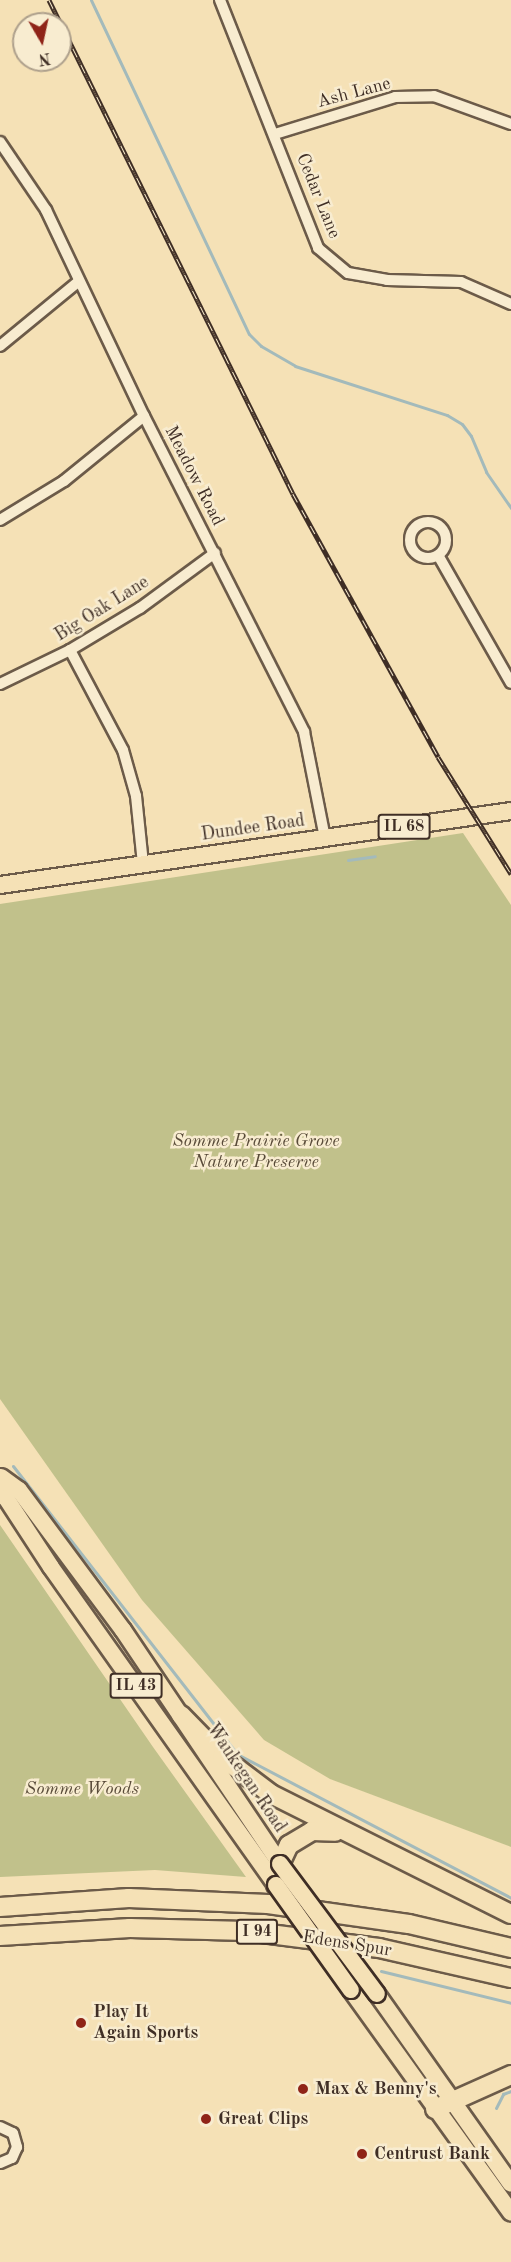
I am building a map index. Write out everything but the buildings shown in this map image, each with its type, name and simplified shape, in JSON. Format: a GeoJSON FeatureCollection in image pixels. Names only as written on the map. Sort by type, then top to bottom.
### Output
{"type":"FeatureCollection","features":[{"type":"Feature","properties":{"kind":"highway"},"geometry":{"type":"LineString","coordinates":[[181,1715],[222,1757],[271,1794],[343,1833],[511,1914]]}},
{"type":"Feature","properties":{"kind":"highway"},"geometry":{"type":"LineString","coordinates":[[276,1885],[285,1850],[303,1834],[320,1829],[343,1833]]}},
{"type":"Feature","properties":{"kind":"highway","name":"Edens Spur"},"geometry":{"type":"LineString","coordinates":[[0,1907],[129,1898],[268,1904],[409,1924],[511,1948]]}},
{"type":"Feature","properties":{"kind":"highway","name":"Edens Spur"},"geometry":{"type":"LineString","coordinates":[[0,1936],[130,1928],[246,1931],[369,1946],[511,1978]]}},
{"type":"Feature","properties":{"kind":"highway"},"geometry":{"type":"LineString","coordinates":[[443,2105],[511,2075]]}},
{"type":"Feature","properties":{"kind":"main road","name":"Dundee Road"},"geometry":{"type":"LineString","coordinates":[[0,885],[511,811]]}},
{"type":"Feature","properties":{"kind":"main road","name":"Waukegan Road"},"geometry":{"type":"LineString","coordinates":[[3,1480],[19,1490],[181,1715],[280,1864],[376,1994],[443,2105]]}},
{"type":"Feature","properties":{"kind":"main road","name":"Waukegan Road"},"geometry":{"type":"LineString","coordinates":[[3,1480],[6,1498],[51,1567],[351,1990],[443,2105]]}},
{"type":"Feature","properties":{"kind":"main road","name":"IL 43"},"geometry":{"type":"LineString","coordinates":[[443,2105],[511,2184]]}},
{"type":"Feature","properties":{"kind":"main road","name":"IL 43"},"geometry":{"type":"LineString","coordinates":[[443,2105],[511,2213]]}},
{"type":"Feature","properties":{"kind":"street","name":"Cedar Lane"},"geometry":{"type":"LineString","coordinates":[[220,0],[275,134],[318,248],[348,273],[387,280],[461,282],[511,304]]}},
{"type":"Feature","properties":{"kind":"street","name":"Ash Lane"},"geometry":{"type":"LineString","coordinates":[[275,134],[395,97],[434,96],[511,124]]}},
{"type":"Feature","properties":{"kind":"street","name":"Meadow Road"},"geometry":{"type":"LineString","coordinates":[[0,142],[46,210],[78,282],[144,416],[304,732],[325,838]]}},
{"type":"Feature","properties":{"kind":"street"},"geometry":{"type":"LineString","coordinates":[[0,346],[78,282]]}},
{"type":"Feature","properties":{"kind":"street"},"geometry":{"type":"LineString","coordinates":[[0,520],[64,481],[144,416]]}},
{"type":"Feature","properties":{"kind":"street","name":"Big Oak Lane"},"geometry":{"type":"LineString","coordinates":[[0,684],[70,650],[140,608],[215,553]]}},
{"type":"Feature","properties":{"kind":"street"},"geometry":{"type":"LineString","coordinates":[[438,555],[511,683]]}},
{"type":"Feature","properties":{"kind":"street"},"geometry":{"type":"LineString","coordinates":[[70,650],[123,750],[136,796],[143,864]]}},
{"type":"Feature","properties":{"kind":"street"},"geometry":{"type":"LineString","coordinates":[[0,2127],[13,2133],[17,2147],[12,2158],[0,2163]]}},
{"type":"Feature","properties":{"kind":"green space","name":"Somme Prairie Grove Nature Preserve"},"geometry":{"type":"Polygon","coordinates":[[[463,833],[511,905],[511,1847],[330,1779],[264,1740],[142,1600],[0,1399],[0,904],[463,833]]]}},
{"type":"Feature","properties":{"kind":"green space","name":"Somme Woods"},"geometry":{"type":"Polygon","coordinates":[[[0,1525],[246,1877],[155,1870],[0,1877],[0,1525]]]}},
{"type":"Feature","properties":{"kind":"waterway"},"geometry":{"type":"LineString","coordinates":[[91,0],[249,334],[261,346],[295,366],[447,415],[462,424],[471,436],[486,472],[511,508]]}},
{"type":"Feature","properties":{"kind":"waterway"},"geometry":{"type":"LineString","coordinates":[[348,860],[375,856]]}},
{"type":"Feature","properties":{"kind":"waterway"},"geometry":{"type":"LineString","coordinates":[[13,1466],[237,1754],[511,1898]]}},
{"type":"Feature","properties":{"kind":"waterway"},"geometry":{"type":"LineString","coordinates":[[381,1971],[511,2003]]}},
{"type":"Feature","properties":{"kind":"waterway"},"geometry":{"type":"LineString","coordinates":[[496,2108],[503,2094],[511,2091]]}},
{"type":"Feature","properties":{"kind":"railway"},"geometry":{"type":"LineString","coordinates":[[49,0],[293,494],[438,757],[511,874]]}},
{"type":"Feature","properties":{"kind":"place","name":"Play It Again Sports"},"geometry":{"type":"Point","coordinates":[81,2023]}},
{"type":"Feature","properties":{"kind":"place","name":"Max & Benny's"},"geometry":{"type":"Point","coordinates":[303,2089]}},
{"type":"Feature","properties":{"kind":"place","name":"Great Clips"},"geometry":{"type":"Point","coordinates":[206,2119]}},
{"type":"Feature","properties":{"kind":"place","name":"Centrust Bank"},"geometry":{"type":"Point","coordinates":[362,2154]}}]}
